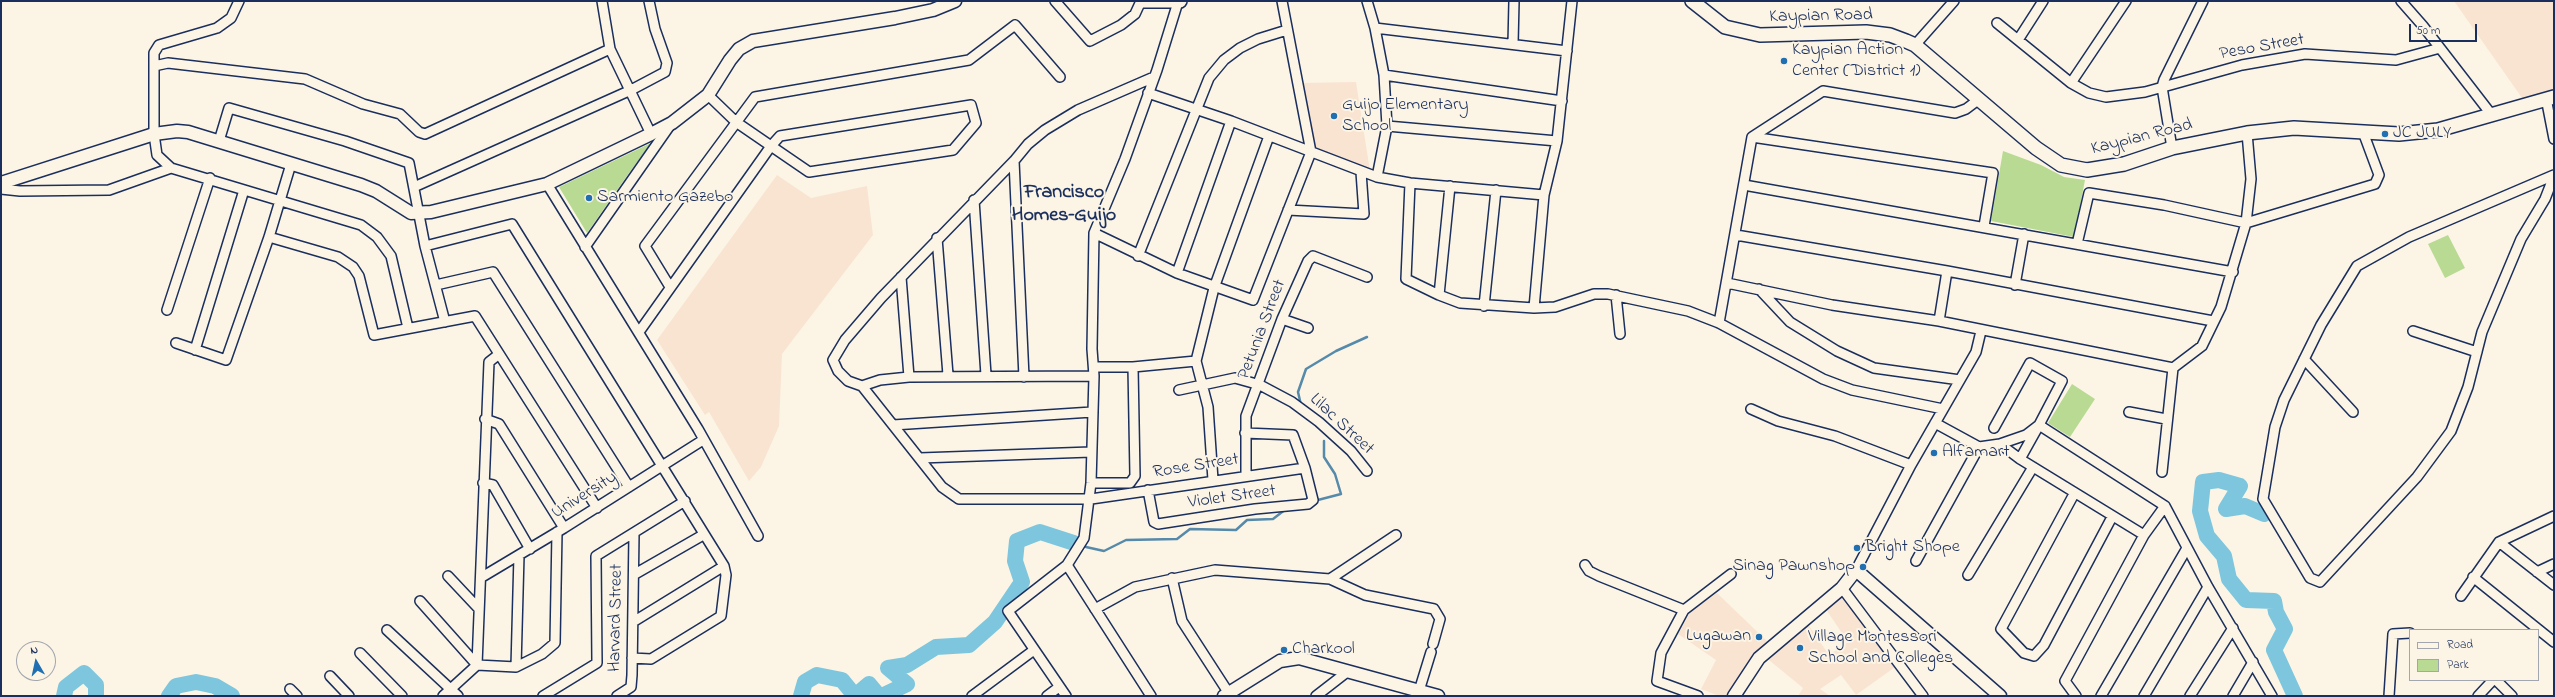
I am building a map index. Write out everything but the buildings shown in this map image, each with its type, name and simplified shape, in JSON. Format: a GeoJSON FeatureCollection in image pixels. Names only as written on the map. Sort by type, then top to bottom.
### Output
{"type":"FeatureCollection","features":[{"type":"Feature","properties":{"kind":"main road"},"geometry":{"type":"LineString","coordinates":[[1142,1],[1179,1]]}},
{"type":"Feature","properties":{"kind":"main road","name":"Kaypian Road"},"geometry":{"type":"LineString","coordinates":[[1692,1],[1725,27],[1760,35],[1866,32],[1890,35],[1915,45],[2024,139],[2061,166],[2086,170],[2124,164],[2172,148],[2247,133],[2294,128],[2399,134],[2438,130],[2550,98]]}},
{"type":"Feature","properties":{"kind":"street"},"geometry":{"type":"LineString","coordinates":[[239,1],[231,18],[216,28],[159,45],[154,53],[154,134],[157,155],[171,168],[210,178],[280,202],[361,225],[377,237],[391,256],[408,328]]}},
{"type":"Feature","properties":{"kind":"street"},"geometry":{"type":"LineString","coordinates":[[602,1],[610,49],[651,134]]}},
{"type":"Feature","properties":{"kind":"street"},"geometry":{"type":"LineString","coordinates":[[414,187],[631,90],[665,72],[667,63],[655,29],[649,1]]}},
{"type":"Feature","properties":{"kind":"street"},"geometry":{"type":"LineString","coordinates":[[1,183],[154,134],[177,131],[219,141],[361,184],[376,191],[404,209],[419,214],[547,184],[651,134],[672,123],[708,95],[730,60],[739,49],[753,41],[895,18],[933,10],[955,1]]}},
{"type":"Feature","properties":{"kind":"street"},"geometry":{"type":"LineString","coordinates":[[1055,1],[1090,42],[1121,25],[1135,14],[1142,1]]}},
{"type":"Feature","properties":{"kind":"street"},"geometry":{"type":"LineString","coordinates":[[1066,696],[1008,611],[1067,565],[1084,538],[1091,499],[1094,372],[1094,233],[1125,159],[1179,1]]}},
{"type":"Feature","properties":{"kind":"street"},"geometry":{"type":"LineString","coordinates":[[1094,233],[1138,256],[1176,273],[1214,288],[1253,300],[1311,152],[1282,1]]}},
{"type":"Feature","properties":{"kind":"street"},"geometry":{"type":"LineString","coordinates":[[1367,1],[1375,28],[1384,75],[1387,126],[1377,176]]}},
{"type":"Feature","properties":{"kind":"street"},"geometry":{"type":"LineString","coordinates":[[1513,44],[1514,1]]}},
{"type":"Feature","properties":{"kind":"street"},"geometry":{"type":"LineString","coordinates":[[1534,308],[1544,195],[1557,141],[1572,1]]}},
{"type":"Feature","properties":{"kind":"street"},"geometry":{"type":"LineString","coordinates":[[1915,45],[1954,1]]}},
{"type":"Feature","properties":{"kind":"street"},"geometry":{"type":"LineString","coordinates":[[2018,40],[2043,1]]}},
{"type":"Feature","properties":{"kind":"street"},"geometry":{"type":"LineString","coordinates":[[2071,83],[2126,1]]}},
{"type":"Feature","properties":{"kind":"street"},"geometry":{"type":"LineString","coordinates":[[2172,148],[2162,87],[2203,1]]}},
{"type":"Feature","properties":{"kind":"street"},"geometry":{"type":"LineString","coordinates":[[2401,1],[2440,48],[2491,114]]}},
{"type":"Feature","properties":{"kind":"street","name":"Peso Street"},"geometry":{"type":"LineString","coordinates":[[1997,23],[2071,83],[2089,93],[2106,97],[2145,92],[2242,65],[2305,54],[2396,60],[2440,48]]}},
{"type":"Feature","properties":{"kind":"street"},"geometry":{"type":"LineString","coordinates":[[670,287],[645,246],[755,97],[969,60],[1015,25],[1060,77]]}},
{"type":"Feature","properties":{"kind":"street"},"geometry":{"type":"LineString","coordinates":[[1375,28],[1567,51]]}},
{"type":"Feature","properties":{"kind":"street"},"geometry":{"type":"LineString","coordinates":[[1138,256],[1196,110],[1200,96],[1209,78],[1224,60],[1240,48],[1258,39],[1287,30]]}},
{"type":"Feature","properties":{"kind":"street"},"geometry":{"type":"LineString","coordinates":[[154,66],[168,63],[305,79],[362,104],[400,114],[419,132],[425,134],[610,49]]}},
{"type":"Feature","properties":{"kind":"street"},"geometry":{"type":"LineString","coordinates":[[1384,75],[1562,101]]}},
{"type":"Feature","properties":{"kind":"street"},"geometry":{"type":"LineString","coordinates":[[1154,77],[1071,114],[1045,130],[1028,144],[1014,161],[974,200],[901,277],[845,340],[834,360],[838,371],[848,382],[862,386],[880,380],[909,377],[948,375],[1024,377],[1094,372],[1196,361]]}},
{"type":"Feature","properties":{"kind":"street"},"geometry":{"type":"LineString","coordinates":[[1719,323],[1736,235],[1752,137],[1823,91],[1955,112],[1966,109],[1978,100]]}},
{"type":"Feature","properties":{"kind":"street"},"geometry":{"type":"LineString","coordinates":[[1148,93],[1231,121],[1361,172],[1410,183],[1544,195]]}},
{"type":"Feature","properties":{"kind":"street"},"geometry":{"type":"LineString","coordinates":[[639,332],[771,146],[780,136],[971,105],[976,123],[953,150],[809,172],[771,146],[736,122],[708,95]]}},
{"type":"Feature","properties":{"kind":"street"},"geometry":{"type":"LineString","coordinates":[[2550,98],[2554,139]]}},
{"type":"Feature","properties":{"kind":"street"},"geometry":{"type":"LineString","coordinates":[[219,141],[229,108],[390,155],[409,163],[424,246],[445,322]]}},
{"type":"Feature","properties":{"kind":"street"},"geometry":{"type":"LineString","coordinates":[[1176,273],[1231,121]]}},
{"type":"Feature","properties":{"kind":"street"},"geometry":{"type":"LineString","coordinates":[[584,247],[672,123]]}},
{"type":"Feature","properties":{"kind":"street"},"geometry":{"type":"LineString","coordinates":[[1387,126],[1557,141]]}},
{"type":"Feature","properties":{"kind":"street"},"geometry":{"type":"LineString","coordinates":[[2077,244],[2089,193],[2164,205],[2246,223],[2375,184],[2379,175],[2363,132]]}},
{"type":"Feature","properties":{"kind":"street"},"geometry":{"type":"LineString","coordinates":[[2162,472],[2166,419],[2173,368],[2202,346],[2221,307],[2233,272],[2246,223],[2251,179],[2247,133]]}},
{"type":"Feature","properties":{"kind":"street"},"geometry":{"type":"LineString","coordinates":[[1214,480],[1211,427],[1203,385],[1196,361],[1214,288],[1269,136]]}},
{"type":"Feature","properties":{"kind":"street"},"geometry":{"type":"LineString","coordinates":[[1752,137],[1993,173],[1984,226]]}},
{"type":"Feature","properties":{"kind":"street"},"geometry":{"type":"LineString","coordinates":[[1014,161],[1024,377]]}},
{"type":"Feature","properties":{"kind":"street"},"geometry":{"type":"LineString","coordinates":[[176,343],[226,360],[269,237],[291,164]]}},
{"type":"Feature","properties":{"kind":"street"},"geometry":{"type":"LineString","coordinates":[[1,189],[50,192],[109,190],[171,168]]}},
{"type":"Feature","properties":{"kind":"street"},"geometry":{"type":"LineString","coordinates":[[1288,210],[1364,214],[1361,172]]}},
{"type":"Feature","properties":{"kind":"street"},"geometry":{"type":"LineString","coordinates":[[2554,175],[2545,199],[2522,240],[2482,332],[2468,387],[2451,431],[2417,478],[2320,582],[2310,578],[2263,499],[2275,427],[2284,400],[2321,325],[2356,266],[2408,238],[2554,175]]}},
{"type":"Feature","properties":{"kind":"street"},"geometry":{"type":"LineString","coordinates":[[167,310],[210,178]]}},
{"type":"Feature","properties":{"kind":"street"},"geometry":{"type":"LineString","coordinates":[[1410,183],[1406,279],[1439,295],[1460,303],[1484,306],[1534,308],[1555,307],[1594,294],[1616,296],[1688,311],[1719,323],[1823,379],[1845,388],[1943,410]]}},
{"type":"Feature","properties":{"kind":"street"},"geometry":{"type":"LineString","coordinates":[[547,184],[584,247],[639,332],[758,536]]}},
{"type":"Feature","properties":{"kind":"street"},"geometry":{"type":"LineString","coordinates":[[1744,185],[1984,226],[2233,272]]}},
{"type":"Feature","properties":{"kind":"street"},"geometry":{"type":"LineString","coordinates":[[1439,295],[1450,186]]}},
{"type":"Feature","properties":{"kind":"street"},"geometry":{"type":"LineString","coordinates":[[195,350],[244,190]]}},
{"type":"Feature","properties":{"kind":"street"},"geometry":{"type":"LineString","coordinates":[[1484,306],[1496,190]]}},
{"type":"Feature","properties":{"kind":"street"},"geometry":{"type":"LineString","coordinates":[[974,200],[986,375]]}},
{"type":"Feature","properties":{"kind":"street"},"geometry":{"type":"LineString","coordinates":[[424,246],[512,224],[685,501],[703,535],[724,566],[726,575],[721,616],[651,659],[632,658]]}},
{"type":"Feature","properties":{"kind":"street"},"geometry":{"type":"LineString","coordinates":[[2015,285],[2024,234]]}},
{"type":"Feature","properties":{"kind":"street"},"geometry":{"type":"LineString","coordinates":[[1736,235],[1947,271],[2213,321]]}},
{"type":"Feature","properties":{"kind":"street"},"geometry":{"type":"LineString","coordinates":[[269,237],[338,257],[353,267],[359,276],[374,335],[475,316],[498,355],[596,508]]}},
{"type":"Feature","properties":{"kind":"street"},"geometry":{"type":"LineString","coordinates":[[937,238],[948,375]]}},
{"type":"Feature","properties":{"kind":"street","name":"Petunia Street"},"geometry":{"type":"LineString","coordinates":[[1246,475],[1246,416],[1260,385],[1282,319],[1311,257],[1367,277]]}},
{"type":"Feature","properties":{"kind":"street"},"geometry":{"type":"LineString","coordinates":[[1939,321],[1947,271]]}},
{"type":"Feature","properties":{"kind":"street"},"geometry":{"type":"LineString","coordinates":[[436,285],[493,272],[630,487]]}},
{"type":"Feature","properties":{"kind":"street"},"geometry":{"type":"LineString","coordinates":[[901,277],[909,377]]}},
{"type":"Feature","properties":{"kind":"street"},"geometry":{"type":"LineString","coordinates":[[1727,283],[1832,305],[1939,321],[1981,331],[2173,368]]}},
{"type":"Feature","properties":{"kind":"street"},"geometry":{"type":"LineString","coordinates":[[1759,289],[1790,322],[1837,352],[1874,368],[1960,380]]}},
{"type":"Feature","properties":{"kind":"street"},"geometry":{"type":"LineString","coordinates":[[1616,296],[1620,334]]}},
{"type":"Feature","properties":{"kind":"street"},"geometry":{"type":"LineString","coordinates":[[1282,319],[1308,328]]}},
{"type":"Feature","properties":{"kind":"street"},"geometry":{"type":"LineString","coordinates":[[1734,696],[1759,658],[1842,588],[1856,570],[1911,465],[1976,352],[1981,331]]}},
{"type":"Feature","properties":{"kind":"street"},"geometry":{"type":"LineString","coordinates":[[2413,331],[2477,352]]}},
{"type":"Feature","properties":{"kind":"street"},"geometry":{"type":"LineString","coordinates":[[477,665],[482,577],[485,419],[489,362],[498,355]]}},
{"type":"Feature","properties":{"kind":"street"},"geometry":{"type":"LineString","coordinates":[[2304,359],[2353,412]]}},
{"type":"Feature","properties":{"kind":"street"},"geometry":{"type":"LineString","coordinates":[[1994,428],[2030,363],[2062,381],[2020,459]]}},
{"type":"Feature","properties":{"kind":"street"},"geometry":{"type":"LineString","coordinates":[[1091,483],[1130,483],[1134,481],[1133,367]]}},
{"type":"Feature","properties":{"kind":"street","name":"Lilac Street"},"geometry":{"type":"LineString","coordinates":[[1179,390],[1234,378],[1260,385],[1292,402],[1319,422],[1351,451],[1367,471]]}},
{"type":"Feature","properties":{"kind":"street","name":"Rose Street"},"geometry":{"type":"LineString","coordinates":[[862,386],[942,487],[959,499],[1091,499],[1246,475],[1306,468]]}},
{"type":"Feature","properties":{"kind":"street"},"geometry":{"type":"LineString","coordinates":[[1751,409],[1778,421],[1835,436],[1911,465]]}},
{"type":"Feature","properties":{"kind":"street"},"geometry":{"type":"LineString","coordinates":[[893,425],[1092,412]]}},
{"type":"Feature","properties":{"kind":"street"},"geometry":{"type":"LineString","coordinates":[[2129,412],[2166,419]]}},
{"type":"Feature","properties":{"kind":"street"},"geometry":{"type":"LineString","coordinates":[[443,696],[477,665],[516,667],[542,654],[555,643],[561,530],[499,424],[485,419]]}},
{"type":"Feature","properties":{"kind":"street"},"geometry":{"type":"LineString","coordinates":[[1935,423],[1979,447],[2000,444],[2026,435],[2039,425]]}},
{"type":"Feature","properties":{"kind":"street"},"geometry":{"type":"LineString","coordinates":[[2039,425],[2165,506],[2208,587],[2272,696]]}},
{"type":"Feature","properties":{"kind":"street"},"geometry":{"type":"LineString","coordinates":[[1245,433],[1293,435],[1306,468]]}},
{"type":"Feature","properties":{"kind":"street","name":"University"},"geometry":{"type":"LineString","coordinates":[[482,577],[664,467],[703,440]]}},
{"type":"Feature","properties":{"kind":"street"},"geometry":{"type":"LineString","coordinates":[[2000,444],[2020,459],[2074,494],[2144,535]]}},
{"type":"Feature","properties":{"kind":"street"},"geometry":{"type":"LineString","coordinates":[[1916,561],[1979,447]]}},
{"type":"Feature","properties":{"kind":"street"},"geometry":{"type":"LineString","coordinates":[[920,458],[1091,452]]}},
{"type":"Feature","properties":{"kind":"street"},"geometry":{"type":"LineString","coordinates":[[1968,575],[2033,467]]}},
{"type":"Feature","properties":{"kind":"street","name":"Violet Street"},"geometry":{"type":"LineString","coordinates":[[1148,490],[1154,522],[1158,524],[1255,509],[1308,504],[1314,498],[1306,468]]}},
{"type":"Feature","properties":{"kind":"street"},"geometry":{"type":"LineString","coordinates":[[483,483],[494,485],[530,549]]}},
{"type":"Feature","properties":{"kind":"street"},"geometry":{"type":"LineString","coordinates":[[2074,494],[2001,630],[2024,653],[2034,656],[2044,645],[2112,517]]}},
{"type":"Feature","properties":{"kind":"street"},"geometry":{"type":"LineString","coordinates":[[543,696],[597,663],[596,556],[685,501]]}},
{"type":"Feature","properties":{"kind":"street"},"geometry":{"type":"LineString","coordinates":[[2076,696],[2064,681],[2144,535],[2165,506]]}},
{"type":"Feature","properties":{"kind":"street"},"geometry":{"type":"LineString","coordinates":[[2461,596],[2499,542],[2554,516]]}},
{"type":"Feature","properties":{"kind":"street","name":"Harvard Street"},"geometry":{"type":"LineString","coordinates":[[617,696],[631,687],[635,574],[634,533]]}},
{"type":"Feature","properties":{"kind":"street"},"geometry":{"type":"LineString","coordinates":[[635,574],[703,535]]}},
{"type":"Feature","properties":{"kind":"street"},"geometry":{"type":"LineString","coordinates":[[1330,579],[1396,535]]}},
{"type":"Feature","properties":{"kind":"street"},"geometry":{"type":"LineString","coordinates":[[2499,542],[2554,585]]}},
{"type":"Feature","properties":{"kind":"street"},"geometry":{"type":"LineString","coordinates":[[2101,696],[2187,548]]}},
{"type":"Feature","properties":{"kind":"street"},"geometry":{"type":"LineString","coordinates":[[516,667],[519,555]]}},
{"type":"Feature","properties":{"kind":"street"},"geometry":{"type":"LineString","coordinates":[[2537,572],[2554,564]]}},
{"type":"Feature","properties":{"kind":"street"},"geometry":{"type":"LineString","coordinates":[[1067,565],[1151,696]]}},
{"type":"Feature","properties":{"kind":"street"},"geometry":{"type":"LineString","coordinates":[[1585,565],[1589,570],[1599,576],[1684,610]]}},
{"type":"Feature","properties":{"kind":"street"},"geometry":{"type":"LineString","coordinates":[[633,622],[724,566]]}},
{"type":"Feature","properties":{"kind":"street"},"geometry":{"type":"LineString","coordinates":[[1095,609],[1135,587],[1215,570],[1330,579],[1365,595],[1434,608],[1440,619],[1419,691]]}},
{"type":"Feature","properties":{"kind":"street"},"geometry":{"type":"LineString","coordinates":[[1856,570],[2000,696]]}},
{"type":"Feature","properties":{"kind":"street"},"geometry":{"type":"LineString","coordinates":[[1698,696],[1657,681],[1661,653],[1684,610],[1731,574]]}},
{"type":"Feature","properties":{"kind":"street"},"geometry":{"type":"LineString","coordinates":[[448,576],[479,609]]}},
{"type":"Feature","properties":{"kind":"street"},"geometry":{"type":"LineString","coordinates":[[2473,577],[2538,629]]}},
{"type":"Feature","properties":{"kind":"street"},"geometry":{"type":"LineString","coordinates":[[1172,578],[1182,621],[1226,694],[1280,661],[1299,658],[1438,696]]}},
{"type":"Feature","properties":{"kind":"street"},"geometry":{"type":"LineString","coordinates":[[2144,696],[2208,587]]}},
{"type":"Feature","properties":{"kind":"street"},"geometry":{"type":"LineString","coordinates":[[1842,588],[1924,696]]}},
{"type":"Feature","properties":{"kind":"street"},"geometry":{"type":"LineString","coordinates":[[420,601],[477,665]]}},
{"type":"Feature","properties":{"kind":"street"},"geometry":{"type":"LineString","coordinates":[[2190,696],[2232,628]]}},
{"type":"Feature","properties":{"kind":"street"},"geometry":{"type":"LineString","coordinates":[[387,630],[458,696]]}},
{"type":"Feature","properties":{"kind":"street"},"geometry":{"type":"LineString","coordinates":[[2539,630],[2554,642]]}},
{"type":"Feature","properties":{"kind":"street"},"geometry":{"type":"LineString","coordinates":[[2389,696],[2393,634],[2409,633]]}},
{"type":"Feature","properties":{"kind":"street"},"geometry":{"type":"LineString","coordinates":[[972,696],[1034,650]]}},
{"type":"Feature","properties":{"kind":"street"},"geometry":{"type":"LineString","coordinates":[[360,653],[402,696]]}},
{"type":"Feature","properties":{"kind":"street"},"geometry":{"type":"LineString","coordinates":[[2233,696],[2253,662]]}},
{"type":"Feature","properties":{"kind":"street"},"geometry":{"type":"LineString","coordinates":[[1316,696],[1347,672]]}},
{"type":"Feature","properties":{"kind":"street"},"geometry":{"type":"LineString","coordinates":[[330,676],[349,696]]}},
{"type":"Feature","properties":{"kind":"street"},"geometry":{"type":"LineString","coordinates":[[2478,696],[2494,681]]}},
{"type":"Feature","properties":{"kind":"street"},"geometry":{"type":"LineString","coordinates":[[2496,681],[2512,696]]}},
{"type":"Feature","properties":{"kind":"street"},"geometry":{"type":"LineString","coordinates":[[1047,696],[1059,687]]}},
{"type":"Feature","properties":{"kind":"street"},"geometry":{"type":"LineString","coordinates":[[1395,696],[1405,688]]}},
{"type":"Feature","properties":{"kind":"shaded area"},"geometry":{"type":"Polygon","coordinates":[[[2454,1],[2554,1],[2554,92],[2522,98],[2454,1]]]}},
{"type":"Feature","properties":{"kind":"shaded area","name":"Guijo Elementary School"},"geometry":{"type":"Polygon","coordinates":[[[1356,82],[1370,171],[1313,149],[1302,83],[1356,82]]]}},
{"type":"Feature","properties":{"kind":"shaded area"},"geometry":{"type":"Polygon","coordinates":[[[777,175],[811,198],[867,186],[873,235],[782,354],[779,426],[761,467],[749,481],[709,412],[705,415],[657,340],[777,175]]]}},
{"type":"Feature","properties":{"kind":"shaded area"},"geometry":{"type":"Polygon","coordinates":[[[1717,593],[1769,643],[1744,668],[1730,696],[1719,696],[1701,689],[1716,660],[1678,634],[1691,611],[1717,593]]]}},
{"type":"Feature","properties":{"kind":"shaded area","name":"Village Montessori School and Colleges"},"geometry":{"type":"Polygon","coordinates":[[[1845,593],[1898,665],[1856,695],[1841,675],[1820,689],[1830,696],[1798,696],[1803,688],[1764,656],[1807,623],[1829,655],[1848,642],[1825,608],[1845,593]]]}},
{"type":"Feature","properties":{"kind":"green space"},"geometry":{"type":"Polygon","coordinates":[[[651,143],[629,173],[587,233],[559,187],[651,143]]]}},
{"type":"Feature","properties":{"kind":"green space"},"geometry":{"type":"Polygon","coordinates":[[[2003,151],[2041,165],[2064,177],[2085,180],[2074,237],[1991,221],[2003,151]]]}},
{"type":"Feature","properties":{"kind":"green space"},"geometry":{"type":"Polygon","coordinates":[[[2448,235],[2465,268],[2445,278],[2428,244],[2448,235]]]}},
{"type":"Feature","properties":{"kind":"green space"},"geometry":{"type":"Polygon","coordinates":[[[2072,384],[2095,399],[2070,437],[2048,423],[2072,384]]]}},
{"type":"Feature","properties":{"kind":"waterway"},"geometry":{"type":"LineString","coordinates":[[1301,405],[1298,392],[1306,369],[1336,351],[1367,337]]}},
{"type":"Feature","properties":{"kind":"waterway"},"geometry":{"type":"LineString","coordinates":[[1314,501],[1341,494],[1335,474],[1324,457],[1324,441]]}},
{"type":"Feature","properties":{"kind":"waterway"},"geometry":{"type":"LineString","coordinates":[[2264,514],[2245,506],[2226,509],[2240,486],[2219,480],[2203,482],[2200,511],[2207,536],[2224,556],[2229,579],[2246,600],[2274,601],[2276,612],[2285,629],[2274,650],[2295,696]]}},
{"type":"Feature","properties":{"kind":"waterway"},"geometry":{"type":"LineString","coordinates":[[1086,547],[1104,551],[1126,540],[1177,539],[1190,529],[1236,530],[1247,520],[1273,519],[1286,509]]}},
{"type":"Feature","properties":{"kind":"waterway"},"geometry":{"type":"LineString","coordinates":[[882,696],[907,684],[888,668],[907,665],[936,647],[969,645],[995,622],[1022,582],[1015,561],[1017,541],[1040,532],[1074,543]]}},
{"type":"Feature","properties":{"kind":"waterway"},"geometry":{"type":"LineString","coordinates":[[64,696],[66,687],[84,673],[96,685],[96,696]]}},
{"type":"Feature","properties":{"kind":"waterway"},"geometry":{"type":"LineString","coordinates":[[801,696],[805,682],[817,675],[842,680],[855,696]]}},
{"type":"Feature","properties":{"kind":"waterway"},"geometry":{"type":"LineString","coordinates":[[169,696],[176,686],[196,682],[215,686],[232,696]]}},
{"type":"Feature","properties":{"kind":"waterway"},"geometry":{"type":"LineString","coordinates":[[855,696],[869,684],[879,696]]}},
{"type":"Feature","properties":{"kind":"place","name":"Kaypian Action Center (District 1)"},"geometry":{"type":"Point","coordinates":[1784,61]}},
{"type":"Feature","properties":{"kind":"place","name":"Guijo Elementary School"},"geometry":{"type":"Point","coordinates":[1334,116]}},
{"type":"Feature","properties":{"kind":"place","name":"JC JULY"},"geometry":{"type":"Point","coordinates":[2385,134]}},
{"type":"Feature","properties":{"kind":"place","name":"Sarmiento Gazebo"},"geometry":{"type":"Point","coordinates":[589,198]}},
{"type":"Feature","properties":{"kind":"place","name":"Alfamart"},"geometry":{"type":"Point","coordinates":[1934,453]}},
{"type":"Feature","properties":{"kind":"place","name":"Bright Shope"},"geometry":{"type":"Point","coordinates":[1857,548]}},
{"type":"Feature","properties":{"kind":"place","name":"Sinag Pawnshop"},"geometry":{"type":"Point","coordinates":[1863,567]}},
{"type":"Feature","properties":{"kind":"place","name":"Lugawan"},"geometry":{"type":"Point","coordinates":[1759,637]}},
{"type":"Feature","properties":{"kind":"place","name":"Village Montessori School and Colleges"},"geometry":{"type":"Point","coordinates":[1800,648]}},
{"type":"Feature","properties":{"kind":"place","name":"Charkool"},"geometry":{"type":"Point","coordinates":[1284,650]}},
{"type":"Feature","properties":{"kind":"district","name":"Francisco Homes–Guijo"},"geometry":{"type":"Point","coordinates":[1064,206]}}]}
